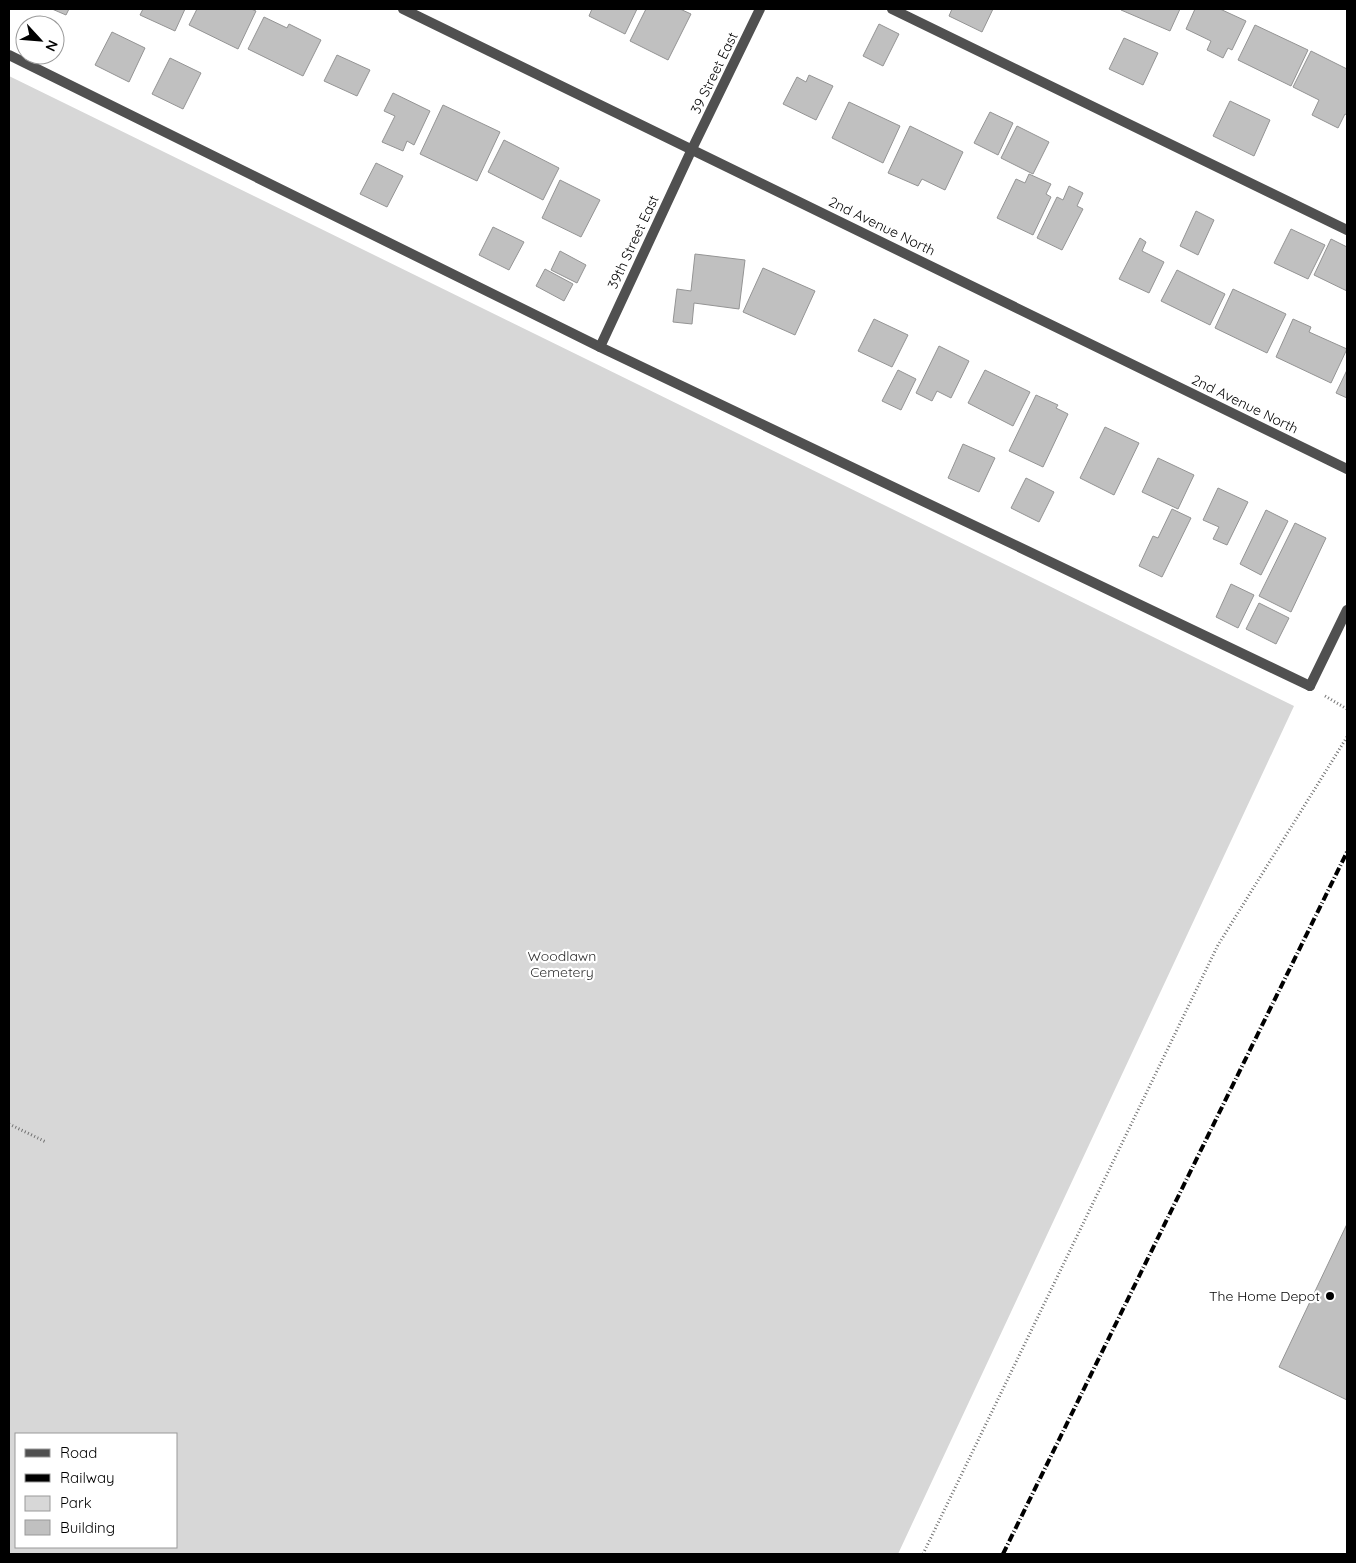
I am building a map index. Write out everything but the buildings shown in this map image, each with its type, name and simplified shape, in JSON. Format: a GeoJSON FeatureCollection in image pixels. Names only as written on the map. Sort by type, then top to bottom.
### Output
{"type":"FeatureCollection","features":[{"type":"Feature","properties":{"kind":"street","name":"2nd Avenue North"},"geometry":{"type":"LineString","coordinates":[[403,9],[1347,469]]}},
{"type":"Feature","properties":{"kind":"street","name":"39 Street East"},"geometry":{"type":"LineString","coordinates":[[692,149],[760,9]]}},
{"type":"Feature","properties":{"kind":"street"},"geometry":{"type":"LineString","coordinates":[[892,9],[1347,230]]}},
{"type":"Feature","properties":{"kind":"street"},"geometry":{"type":"LineString","coordinates":[[9,55],[600,347],[1310,686],[1347,610]]}},
{"type":"Feature","properties":{"kind":"street","name":"39th Street East"},"geometry":{"type":"LineString","coordinates":[[600,347],[692,149]]}},
{"type":"Feature","properties":{"kind":"path"},"geometry":{"type":"LineString","coordinates":[[923,1554],[1218,945],[1347,737]]}},
{"type":"Feature","properties":{"kind":"path"},"geometry":{"type":"LineString","coordinates":[[9,1124],[46,1142]]}},
{"type":"Feature","properties":{"kind":"green space","name":"Woodlawn Cemetery"},"geometry":{"type":"Polygon","coordinates":[[[9,76],[1294,706],[898,1554],[9,1554],[9,76]]]}},
{"type":"Feature","properties":{"kind":"railway"},"geometry":{"type":"LineString","coordinates":[[1003,1554],[1347,852]]}},
{"type":"Feature","properties":{"kind":"place","name":"The Home Depot"},"geometry":{"type":"Point","coordinates":[1330,1296]}}]}
